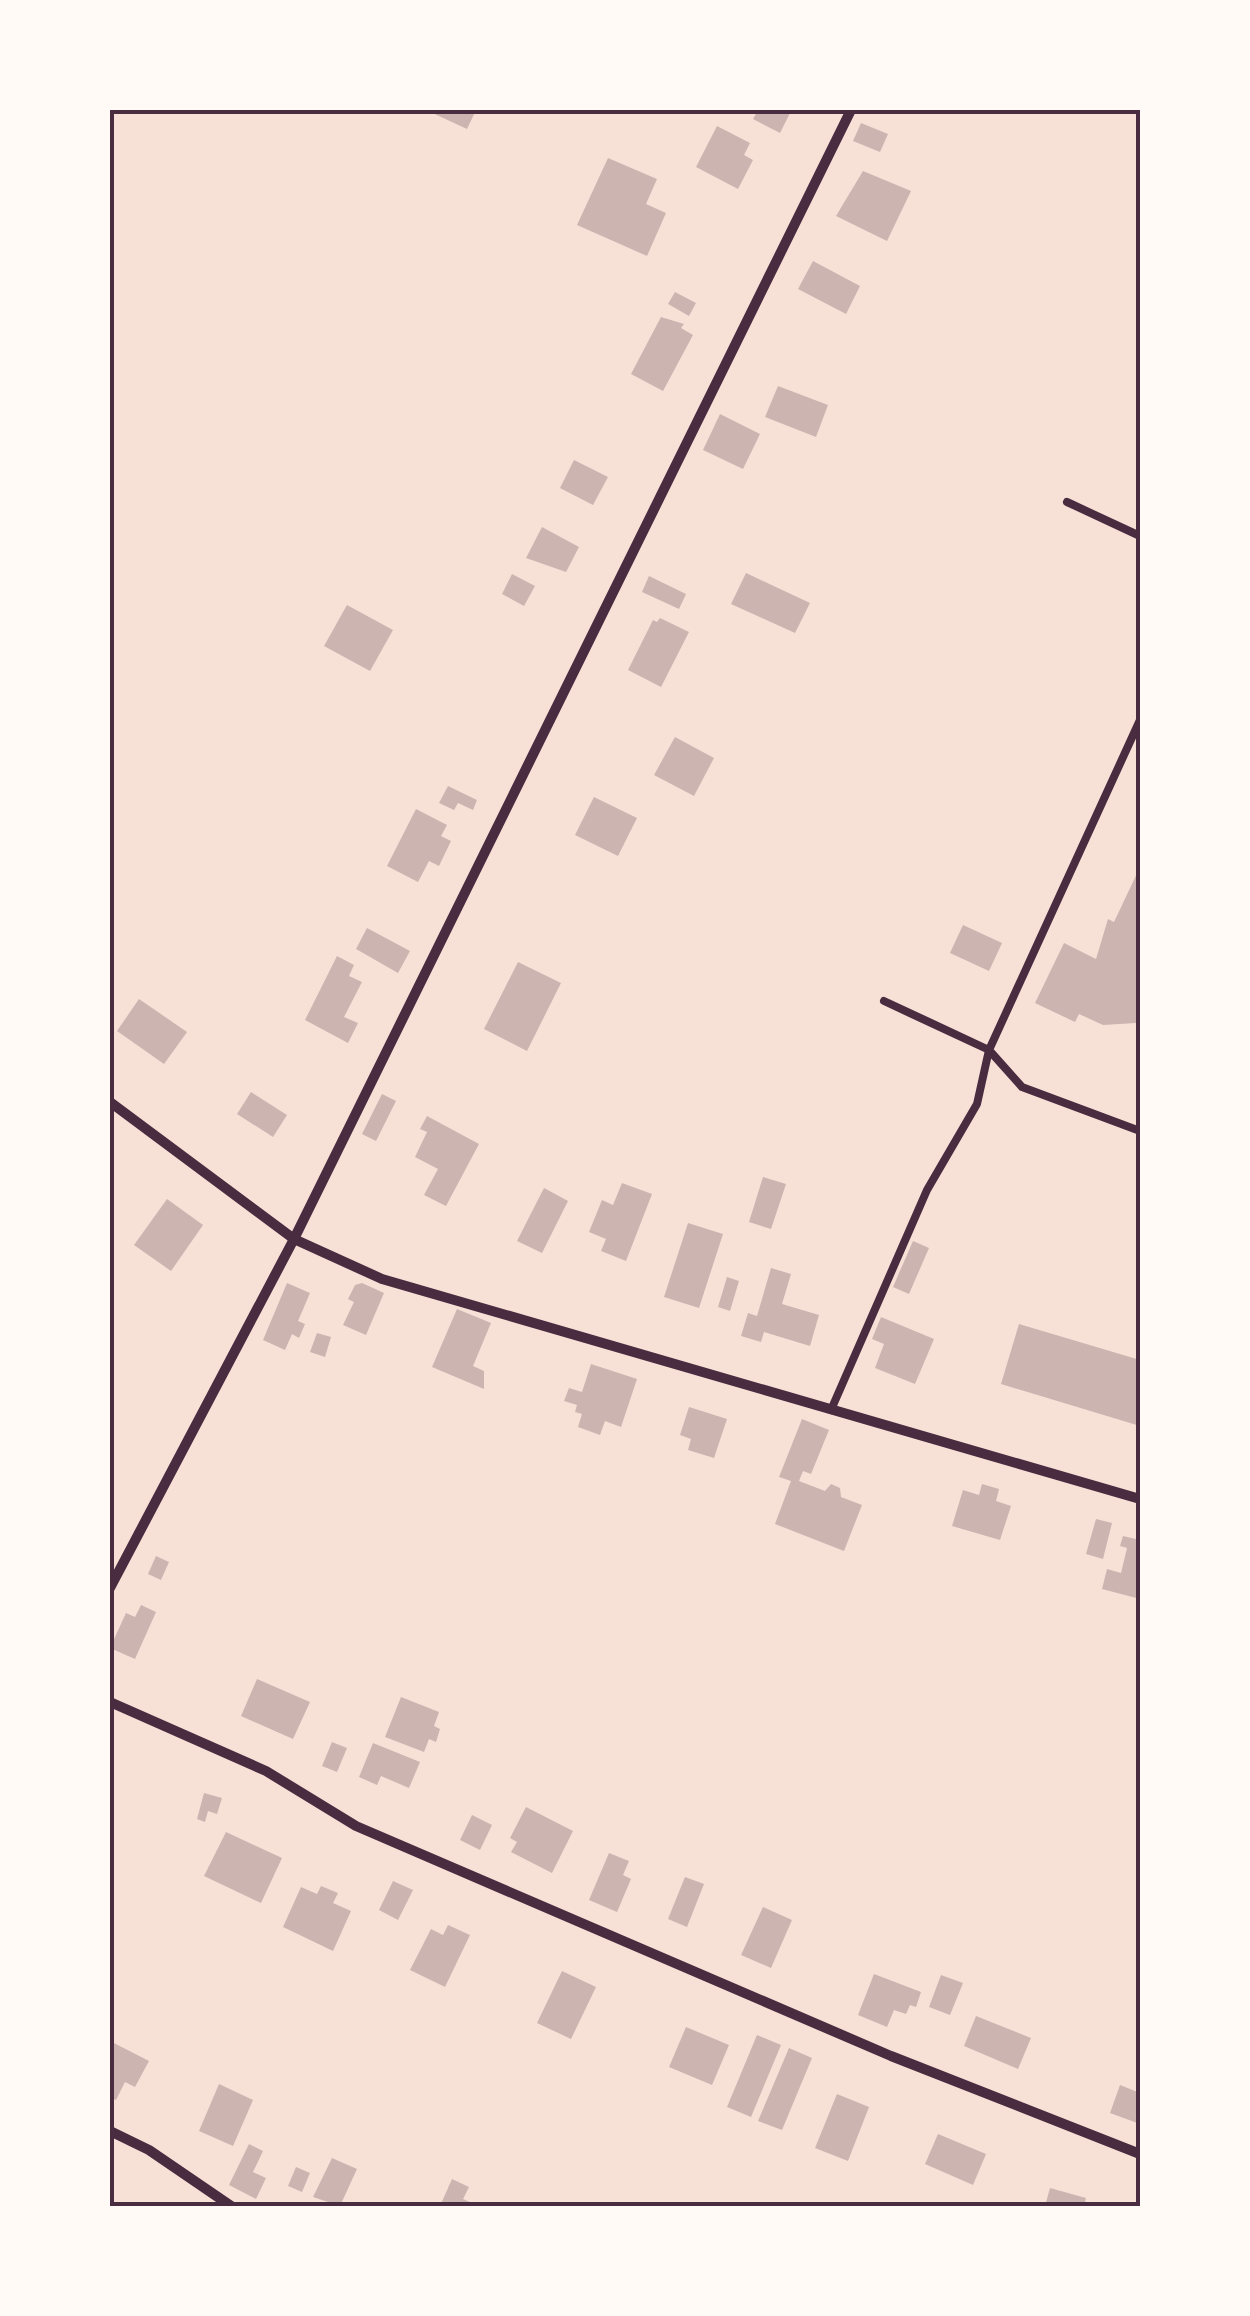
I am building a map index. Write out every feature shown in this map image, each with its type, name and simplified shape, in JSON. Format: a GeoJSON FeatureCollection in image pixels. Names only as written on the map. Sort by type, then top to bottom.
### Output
{"type":"FeatureCollection","features":[{"type":"Feature","properties":{"kind":"street"},"geometry":{"type":"LineString","coordinates":[[110,1588],[294,1238],[851,110]]}},
{"type":"Feature","properties":{"kind":"street"},"geometry":{"type":"LineString","coordinates":[[110,1102],[294,1238],[382,1279],[1140,1500]]}},
{"type":"Feature","properties":{"kind":"street"},"geometry":{"type":"LineString","coordinates":[[110,1702],[266,1771],[356,1826],[890,2056],[1140,2154]]}},
{"type":"Feature","properties":{"kind":"street"},"geometry":{"type":"LineString","coordinates":[[110,2130],[149,2150],[231,2206]]}},
{"type":"Feature","properties":{"kind":"lane"},"geometry":{"type":"LineString","coordinates":[[1067,502],[1140,536]]}},
{"type":"Feature","properties":{"kind":"lane"},"geometry":{"type":"LineString","coordinates":[[831,1411],[926,1190],[977,1104],[989,1050],[1140,720]]}},
{"type":"Feature","properties":{"kind":"lane"},"geometry":{"type":"LineString","coordinates":[[884,1001],[989,1050],[1022,1087],[1140,1131]]}},
{"type":"Feature","properties":{"kind":"building"},"geometry":{"type":"Polygon","coordinates":[[[426,110],[476,110],[467,129],[426,110]]]}},
{"type":"Feature","properties":{"kind":"building"},"geometry":{"type":"Polygon","coordinates":[[[758,110],[791,111],[780,133],[753,119],[758,110]]]}},
{"type":"Feature","properties":{"kind":"building"},"geometry":{"type":"Polygon","coordinates":[[[861,123],[888,134],[880,152],[853,141],[861,123]]]}},
{"type":"Feature","properties":{"kind":"building"},"geometry":{"type":"Polygon","coordinates":[[[717,126],[750,143],[744,155],[753,160],[738,189],[696,167],[717,126]]]}},
{"type":"Feature","properties":{"kind":"building"},"geometry":{"type":"Polygon","coordinates":[[[608,158],[657,179],[646,204],[666,213],[647,256],[577,225],[608,158]]]}},
{"type":"Feature","properties":{"kind":"building"},"geometry":{"type":"Polygon","coordinates":[[[863,171],[911,191],[887,241],[836,216],[863,171]]]}},
{"type":"Feature","properties":{"kind":"building"},"geometry":{"type":"Polygon","coordinates":[[[813,261],[860,286],[846,314],[798,289],[813,261]]]}},
{"type":"Feature","properties":{"kind":"building"},"geometry":{"type":"Polygon","coordinates":[[[675,292],[696,303],[689,316],[668,304],[675,292]]]}},
{"type":"Feature","properties":{"kind":"building"},"geometry":{"type":"Polygon","coordinates":[[[661,317],[684,324],[681,328],[693,335],[663,391],[631,374],[661,317]]]}},
{"type":"Feature","properties":{"kind":"building"},"geometry":{"type":"Polygon","coordinates":[[[778,386],[828,405],[816,437],[765,417],[778,386]]]}},
{"type":"Feature","properties":{"kind":"building"},"geometry":{"type":"Polygon","coordinates":[[[720,414],[760,434],[743,469],[703,450],[720,414]]]}},
{"type":"Feature","properties":{"kind":"building"},"geometry":{"type":"Polygon","coordinates":[[[574,460],[608,477],[593,505],[560,488],[574,460]]]}},
{"type":"Feature","properties":{"kind":"building"},"geometry":{"type":"Polygon","coordinates":[[[542,527],[579,547],[566,572],[526,558],[542,527]]]}},
{"type":"Feature","properties":{"kind":"building"},"geometry":{"type":"Polygon","coordinates":[[[746,573],[810,603],[795,633],[731,604],[746,573]]]}},
{"type":"Feature","properties":{"kind":"building"},"geometry":{"type":"Polygon","coordinates":[[[512,574],[535,586],[524,606],[502,594],[512,574]]]}},
{"type":"Feature","properties":{"kind":"building"},"geometry":{"type":"Polygon","coordinates":[[[649,576],[686,594],[679,609],[642,592],[649,576]]]}},
{"type":"Feature","properties":{"kind":"building"},"geometry":{"type":"Polygon","coordinates":[[[347,605],[393,630],[370,671],[324,646],[347,605]]]}},
{"type":"Feature","properties":{"kind":"building"},"geometry":{"type":"Polygon","coordinates":[[[660,618],[689,632],[661,687],[628,670],[653,620],[657,622],[660,618]]]}},
{"type":"Feature","properties":{"kind":"building"},"geometry":{"type":"Polygon","coordinates":[[[675,737],[714,758],[694,796],[654,775],[675,737]]]}},
{"type":"Feature","properties":{"kind":"building"},"geometry":{"type":"Polygon","coordinates":[[[448,786],[477,800],[473,810],[458,803],[454,810],[439,803],[448,786]]]}},
{"type":"Feature","properties":{"kind":"building"},"geometry":{"type":"Polygon","coordinates":[[[594,797],[637,818],[618,856],[575,835],[594,797]]]}},
{"type":"Feature","properties":{"kind":"building"},"geometry":{"type":"Polygon","coordinates":[[[416,809],[447,825],[441,836],[451,841],[439,866],[429,861],[418,882],[387,866],[416,809]]]}},
{"type":"Feature","properties":{"kind":"building"},"geometry":{"type":"Polygon","coordinates":[[[1140,867],[1140,1015],[1136,1023],[1103,1025],[1079,1014],[1075,1022],[1035,1003],[1064,943],[1096,959],[1108,919],[1114,922],[1140,867]]]}},
{"type":"Feature","properties":{"kind":"building"},"geometry":{"type":"Polygon","coordinates":[[[963,925],[1002,943],[989,971],[950,953],[963,925]]]}},
{"type":"Feature","properties":{"kind":"building"},"geometry":{"type":"Polygon","coordinates":[[[367,928],[410,951],[398,973],[356,949],[367,928]]]}},
{"type":"Feature","properties":{"kind":"building"},"geometry":{"type":"Polygon","coordinates":[[[337,956],[354,965],[349,976],[362,982],[344,1017],[358,1023],[348,1043],[305,1020],[337,956]]]}},
{"type":"Feature","properties":{"kind":"building"},"geometry":{"type":"Polygon","coordinates":[[[518,962],[561,983],[527,1051],[484,1029],[518,962]]]}},
{"type":"Feature","properties":{"kind":"building"},"geometry":{"type":"Polygon","coordinates":[[[139,999],[187,1032],[164,1064],[117,1031],[139,999]]]}},
{"type":"Feature","properties":{"kind":"building"},"geometry":{"type":"Polygon","coordinates":[[[251,1092],[287,1115],[273,1137],[237,1114],[251,1092]]]}},
{"type":"Feature","properties":{"kind":"building"},"geometry":{"type":"Polygon","coordinates":[[[382,1094],[396,1101],[376,1141],[362,1134],[382,1094]]]}},
{"type":"Feature","properties":{"kind":"building"},"geometry":{"type":"Polygon","coordinates":[[[427,1116],[479,1144],[446,1206],[424,1195],[438,1169],[415,1157],[427,1132],[420,1129],[427,1116]]]}},
{"type":"Feature","properties":{"kind":"building"},"geometry":{"type":"Polygon","coordinates":[[[763,1177],[786,1184],[771,1229],[749,1222],[763,1177]]]}},
{"type":"Feature","properties":{"kind":"building"},"geometry":{"type":"Polygon","coordinates":[[[622,1183],[652,1194],[626,1261],[601,1251],[606,1239],[589,1232],[602,1200],[613,1205],[622,1183]]]}},
{"type":"Feature","properties":{"kind":"building"},"geometry":{"type":"Polygon","coordinates":[[[544,1188],[568,1201],[542,1253],[517,1241],[544,1188]]]}},
{"type":"Feature","properties":{"kind":"building"},"geometry":{"type":"Polygon","coordinates":[[[167,1199],[203,1225],[171,1271],[134,1245],[167,1199]]]}},
{"type":"Feature","properties":{"kind":"building"},"geometry":{"type":"Polygon","coordinates":[[[688,1223],[723,1234],[699,1308],[664,1297],[688,1223]]]}},
{"type":"Feature","properties":{"kind":"building"},"geometry":{"type":"Polygon","coordinates":[[[913,1241],[929,1248],[909,1294],[893,1287],[913,1241]]]}},
{"type":"Feature","properties":{"kind":"building"},"geometry":{"type":"Polygon","coordinates":[[[771,1268],[791,1274],[782,1304],[819,1315],[810,1346],[764,1332],[761,1342],[741,1336],[748,1313],[757,1316],[771,1268]]]}},
{"type":"Feature","properties":{"kind":"building"},"geometry":{"type":"Polygon","coordinates":[[[727,1277],[739,1281],[730,1311],[718,1307],[727,1277]]]}},
{"type":"Feature","properties":{"kind":"building"},"geometry":{"type":"Polygon","coordinates":[[[287,1283],[310,1293],[298,1321],[305,1324],[299,1338],[292,1334],[285,1350],[263,1340],[287,1283]]]}},
{"type":"Feature","properties":{"kind":"building"},"geometry":{"type":"Polygon","coordinates":[[[362,1283],[384,1293],[366,1335],[343,1325],[354,1302],[348,1299],[355,1285],[362,1283]]]}},
{"type":"Feature","properties":{"kind":"building"},"geometry":{"type":"Polygon","coordinates":[[[457,1309],[491,1323],[473,1366],[484,1371],[484,1389],[432,1367],[457,1309]]]}},
{"type":"Feature","properties":{"kind":"building"},"geometry":{"type":"Polygon","coordinates":[[[881,1317],[934,1339],[915,1384],[875,1368],[884,1344],[872,1339],[881,1317]]]}},
{"type":"Feature","properties":{"kind":"building"},"geometry":{"type":"Polygon","coordinates":[[[1019,1324],[1140,1360],[1140,1426],[1001,1384],[1019,1324]]]}},
{"type":"Feature","properties":{"kind":"building"},"geometry":{"type":"Polygon","coordinates":[[[317,1333],[331,1337],[325,1357],[310,1352],[317,1333]]]}},
{"type":"Feature","properties":{"kind":"building"},"geometry":{"type":"Polygon","coordinates":[[[591,1364],[637,1379],[621,1427],[605,1421],[600,1435],[578,1427],[582,1414],[575,1412],[577,1405],[564,1401],[569,1388],[582,1392],[591,1364]]]}},
{"type":"Feature","properties":{"kind":"building"},"geometry":{"type":"Polygon","coordinates":[[[689,1407],[727,1419],[714,1458],[688,1450],[691,1439],[680,1435],[689,1407]]]}},
{"type":"Feature","properties":{"kind":"building"},"geometry":{"type":"Polygon","coordinates":[[[802,1419],[829,1430],[811,1474],[803,1471],[799,1481],[825,1491],[831,1484],[840,1488],[841,1497],[862,1505],[844,1551],[775,1524],[791,1481],[779,1477],[802,1419]]]}},
{"type":"Feature","properties":{"kind":"building"},"geometry":{"type":"Polygon","coordinates":[[[982,1484],[999,1489],[996,1501],[1011,1506],[1000,1540],[952,1526],[963,1490],[979,1495],[982,1484]]]}},
{"type":"Feature","properties":{"kind":"building"},"geometry":{"type":"Polygon","coordinates":[[[1096,1519],[1112,1523],[1103,1559],[1086,1554],[1096,1519]]]}},
{"type":"Feature","properties":{"kind":"building"},"geometry":{"type":"Polygon","coordinates":[[[1123,1536],[1140,1540],[1140,1599],[1102,1589],[1107,1569],[1121,1573],[1127,1548],[1120,1546],[1123,1536]]]}},
{"type":"Feature","properties":{"kind":"building"},"geometry":{"type":"Polygon","coordinates":[[[156,1556],[169,1562],[161,1580],[148,1574],[156,1556]]]}},
{"type":"Feature","properties":{"kind":"building"},"geometry":{"type":"Polygon","coordinates":[[[141,1605],[156,1612],[135,1659],[110,1648],[126,1613],[135,1617],[141,1605]]]}},
{"type":"Feature","properties":{"kind":"building"},"geometry":{"type":"Polygon","coordinates":[[[257,1679],[310,1702],[293,1739],[241,1716],[257,1679]]]}},
{"type":"Feature","properties":{"kind":"building"},"geometry":{"type":"Polygon","coordinates":[[[401,1697],[439,1712],[434,1726],[440,1729],[436,1742],[429,1739],[424,1752],[385,1737],[401,1697]]]}},
{"type":"Feature","properties":{"kind":"building"},"geometry":{"type":"Polygon","coordinates":[[[332,1742],[347,1748],[337,1772],[322,1766],[332,1742]]]}},
{"type":"Feature","properties":{"kind":"building"},"geometry":{"type":"Polygon","coordinates":[[[373,1743],[420,1762],[409,1788],[381,1776],[377,1785],[359,1777],[373,1743]]]}},
{"type":"Feature","properties":{"kind":"building"},"geometry":{"type":"Polygon","coordinates":[[[204,1793],[222,1798],[217,1814],[208,1811],[205,1822],[197,1819],[204,1793]]]}},
{"type":"Feature","properties":{"kind":"building"},"geometry":{"type":"Polygon","coordinates":[[[526,1807],[573,1831],[552,1873],[511,1852],[517,1842],[510,1838],[526,1807]]]}},
{"type":"Feature","properties":{"kind":"building"},"geometry":{"type":"Polygon","coordinates":[[[472,1815],[492,1825],[480,1850],[460,1840],[472,1815]]]}},
{"type":"Feature","properties":{"kind":"building"},"geometry":{"type":"Polygon","coordinates":[[[226,1832],[282,1858],[261,1903],[204,1876],[226,1832]]]}},
{"type":"Feature","properties":{"kind":"building"},"geometry":{"type":"Polygon","coordinates":[[[609,1853],[629,1861],[623,1875],[631,1879],[617,1912],[589,1900],[609,1853]]]}},
{"type":"Feature","properties":{"kind":"building"},"geometry":{"type":"Polygon","coordinates":[[[685,1877],[704,1884],[687,1927],[668,1919],[685,1877]]]}},
{"type":"Feature","properties":{"kind":"building"},"geometry":{"type":"Polygon","coordinates":[[[393,1881],[413,1890],[398,1920],[379,1910],[393,1881]]]}},
{"type":"Feature","properties":{"kind":"building"},"geometry":{"type":"Polygon","coordinates":[[[321,1886],[338,1893],[333,1903],[351,1911],[333,1951],[283,1927],[301,1887],[317,1894],[321,1886]]]}},
{"type":"Feature","properties":{"kind":"building"},"geometry":{"type":"Polygon","coordinates":[[[763,1907],[792,1920],[771,1968],[741,1955],[763,1907]]]}},
{"type":"Feature","properties":{"kind":"building"},"geometry":{"type":"Polygon","coordinates":[[[448,1925],[470,1935],[445,1987],[410,1970],[431,1929],[443,1935],[448,1925]]]}},
{"type":"Feature","properties":{"kind":"building"},"geometry":{"type":"Polygon","coordinates":[[[562,1971],[596,1987],[571,2039],[537,2023],[562,1971]]]}},
{"type":"Feature","properties":{"kind":"building"},"geometry":{"type":"Polygon","coordinates":[[[874,1974],[921,1992],[916,2007],[910,2005],[906,2014],[894,2010],[887,2027],[858,2015],[874,1974]]]}},
{"type":"Feature","properties":{"kind":"building"},"geometry":{"type":"Polygon","coordinates":[[[941,1975],[963,1983],[950,2015],[929,2007],[941,1975]]]}},
{"type":"Feature","properties":{"kind":"building"},"geometry":{"type":"Polygon","coordinates":[[[976,2016],[1031,2038],[1018,2069],[964,2046],[976,2016]]]}},
{"type":"Feature","properties":{"kind":"building"},"geometry":{"type":"Polygon","coordinates":[[[686,2027],[729,2045],[712,2085],[669,2067],[686,2027]]]}},
{"type":"Feature","properties":{"kind":"building"},"geometry":{"type":"Polygon","coordinates":[[[757,2035],[781,2045],[751,2117],[727,2107],[757,2035]]]}},
{"type":"Feature","properties":{"kind":"building"},"geometry":{"type":"Polygon","coordinates":[[[110,2041],[149,2061],[135,2087],[125,2082],[116,2100],[110,2097],[110,2041]]]}},
{"type":"Feature","properties":{"kind":"building"},"geometry":{"type":"Polygon","coordinates":[[[789,2048],[812,2058],[782,2130],[758,2121],[789,2048]]]}},
{"type":"Feature","properties":{"kind":"building"},"geometry":{"type":"Polygon","coordinates":[[[219,2084],[253,2100],[233,2146],[199,2131],[219,2084]]]}},
{"type":"Feature","properties":{"kind":"building"},"geometry":{"type":"Polygon","coordinates":[[[1120,2085],[1140,2093],[1140,2124],[1110,2113],[1120,2085]]]}},
{"type":"Feature","properties":{"kind":"building"},"geometry":{"type":"Polygon","coordinates":[[[837,2094],[869,2107],[848,2161],[815,2148],[837,2094]]]}},
{"type":"Feature","properties":{"kind":"building"},"geometry":{"type":"Polygon","coordinates":[[[938,2134],[986,2154],[973,2185],[925,2164],[938,2134]]]}},
{"type":"Feature","properties":{"kind":"building"},"geometry":{"type":"Polygon","coordinates":[[[249,2144],[263,2151],[253,2172],[266,2178],[256,2199],[229,2185],[249,2144]]]}},
{"type":"Feature","properties":{"kind":"building"},"geometry":{"type":"Polygon","coordinates":[[[332,2158],[357,2169],[340,2206],[313,2197],[332,2158]]]}},
{"type":"Feature","properties":{"kind":"building"},"geometry":{"type":"Polygon","coordinates":[[[296,2167],[310,2173],[302,2192],[288,2186],[296,2167]]]}},
{"type":"Feature","properties":{"kind":"building"},"geometry":{"type":"Polygon","coordinates":[[[452,2179],[469,2187],[463,2199],[479,2206],[440,2206],[452,2179]]]}},
{"type":"Feature","properties":{"kind":"building"},"geometry":{"type":"Polygon","coordinates":[[[1050,2188],[1086,2198],[1084,2206],[1045,2206],[1050,2188]]]}}]}
